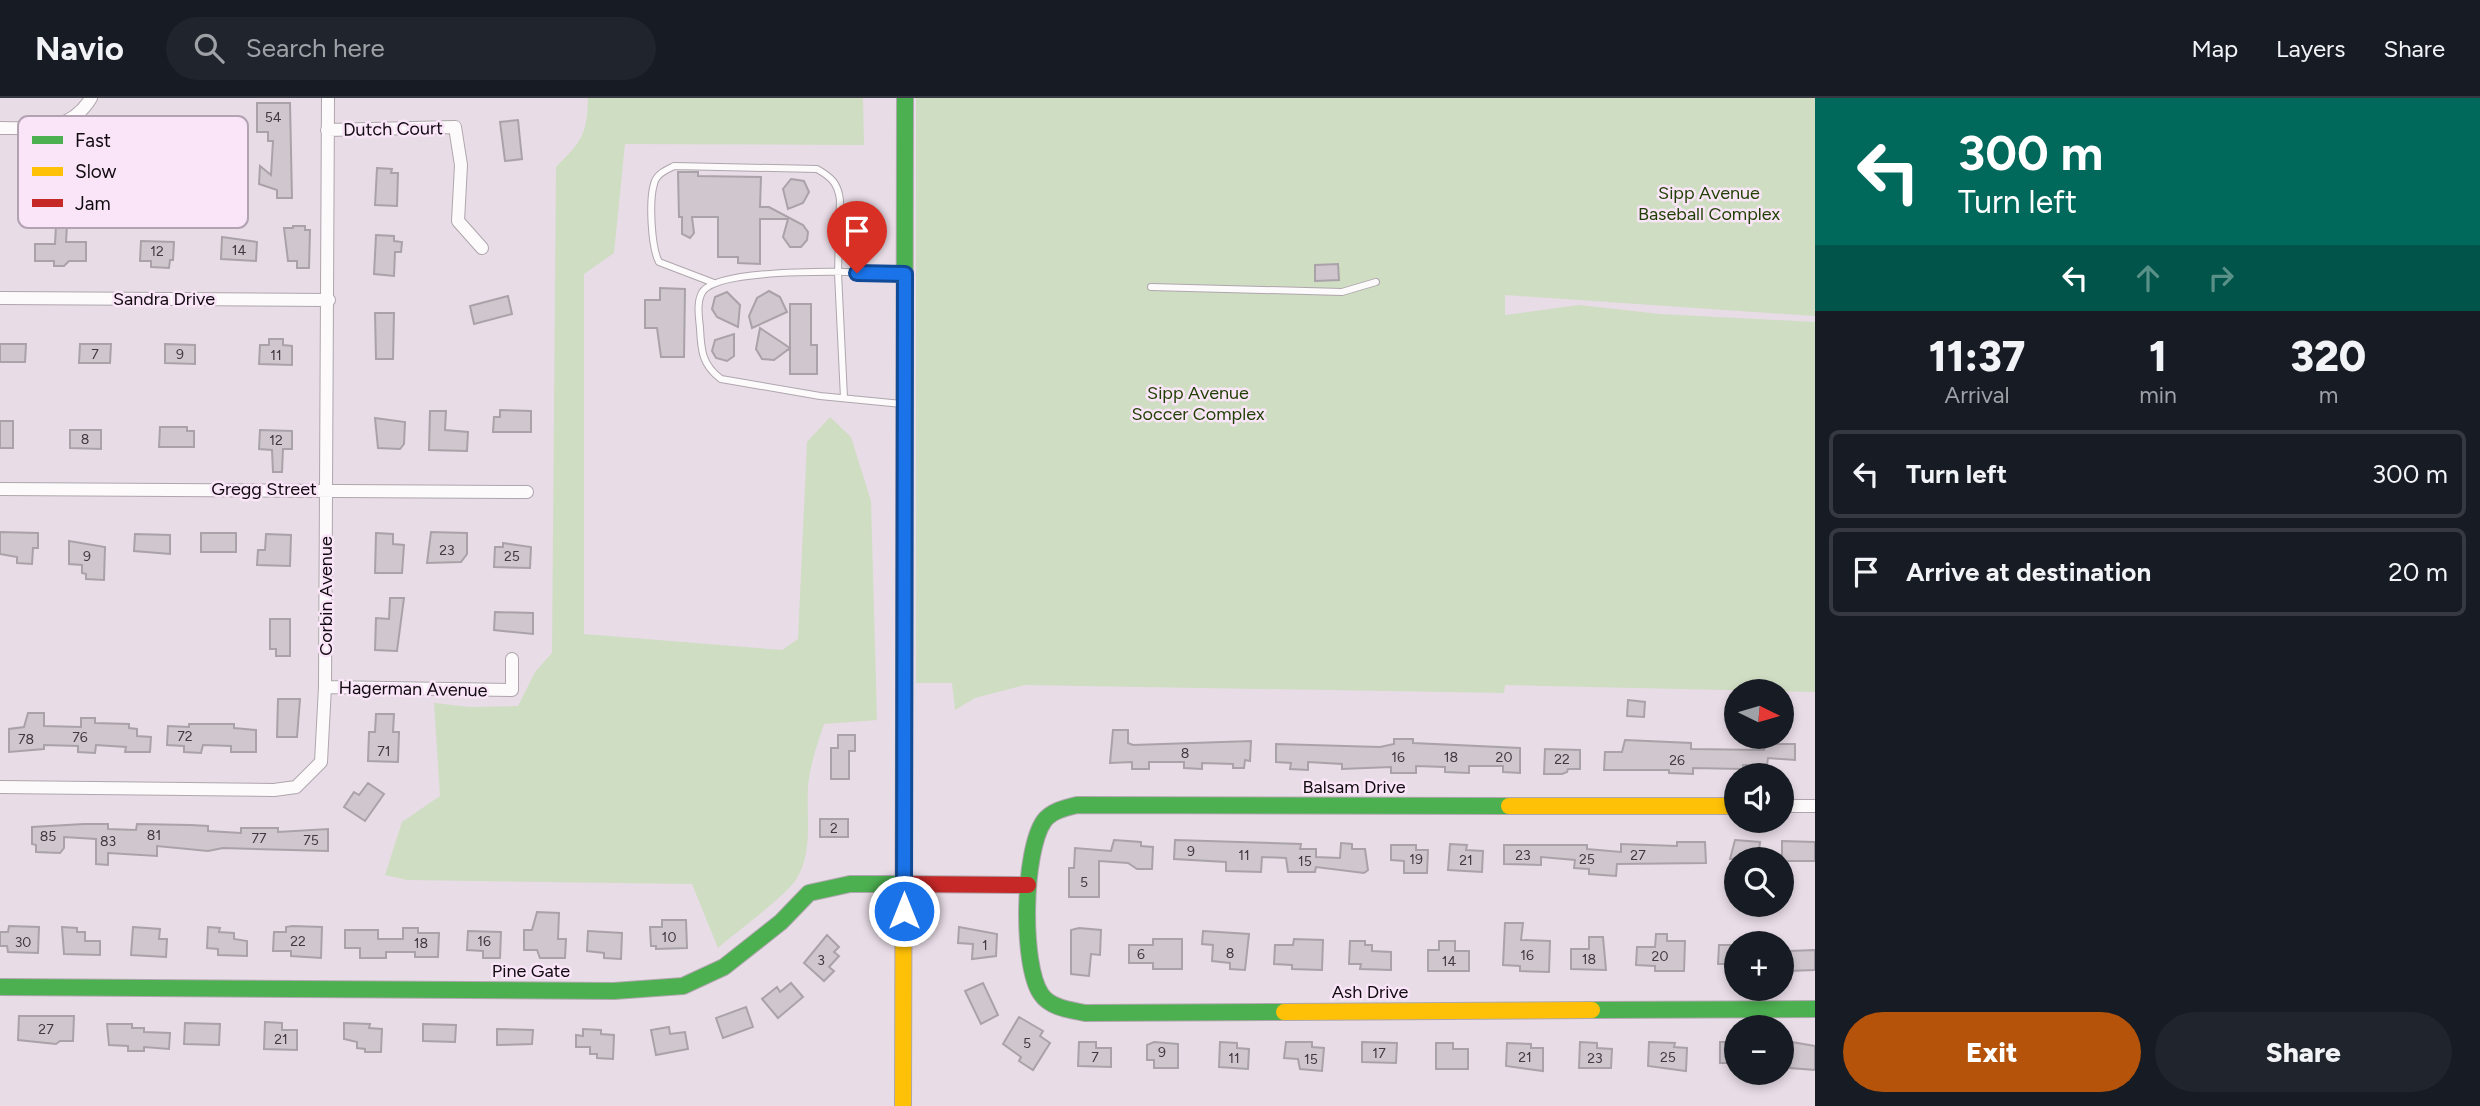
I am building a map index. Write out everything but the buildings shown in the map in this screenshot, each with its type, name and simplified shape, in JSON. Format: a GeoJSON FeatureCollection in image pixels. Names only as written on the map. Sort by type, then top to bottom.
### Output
{"type":"FeatureCollection","features":[{"type":"Feature","properties":{"kind":"street"},"geometry":{"type":"LineString","coordinates":[[75,116],[91,98]]}},
{"type":"Feature","properties":{"kind":"street","name":"Corbin Avenue"},"geometry":{"type":"LineString","coordinates":[[0,787],[274,790],[296,787],[321,762],[325,687],[328,98]]}},
{"type":"Feature","properties":{"kind":"street"},"geometry":{"type":"LineString","coordinates":[[903,1106],[905,98]]}},
{"type":"Feature","properties":{"kind":"street","name":"Dutch Court"},"geometry":{"type":"LineString","coordinates":[[327,130],[455,127],[461,165],[458,221],[482,248]]}},
{"type":"Feature","properties":{"kind":"street"},"geometry":{"type":"LineString","coordinates":[[0,128],[18,128]]}},
{"type":"Feature","properties":{"kind":"street","name":"Sandra Drive"},"geometry":{"type":"LineString","coordinates":[[0,298],[329,300]]}},
{"type":"Feature","properties":{"kind":"street","name":"Gregg Street"},"geometry":{"type":"LineString","coordinates":[[0,489],[527,492]]}},
{"type":"Feature","properties":{"kind":"street","name":"Hagerman Avenue"},"geometry":{"type":"LineString","coordinates":[[325,687],[512,690],[512,659]]}},
{"type":"Feature","properties":{"kind":"street","name":"Balsam Drive"},"geometry":{"type":"LineString","coordinates":[[1028,885],[1034,839],[1044,821],[1058,809],[1077,805],[1724,806]]}},
{"type":"Feature","properties":{"kind":"street"},"geometry":{"type":"LineString","coordinates":[[1794,806],[1815,806]]}},
{"type":"Feature","properties":{"kind":"street","name":"Pine Gate"},"geometry":{"type":"LineString","coordinates":[[0,987],[614,991],[684,986],[724,968],[781,922],[809,893],[850,884],[1028,885]]}},
{"type":"Feature","properties":{"kind":"street","name":"Ash Drive"},"geometry":{"type":"LineString","coordinates":[[1028,885],[1033,975],[1042,995],[1059,1008],[1085,1013],[1815,1009]]}},
{"type":"Feature","properties":{"kind":"lane"},"geometry":{"type":"LineString","coordinates":[[714,283],[659,262],[653,250],[654,183],[662,172],[674,166],[817,169],[830,176],[838,188],[840,200],[838,273],[844,398]]}},
{"type":"Feature","properties":{"kind":"lane"},"geometry":{"type":"LineString","coordinates":[[905,274],[781,273],[714,283],[702,292],[698,308],[701,353],[709,370],[721,379],[739,384],[905,404]]}},
{"type":"Feature","properties":{"kind":"lane"},"geometry":{"type":"LineString","coordinates":[[1152,287],[1342,292],[1377,282]]}},
{"type":"Feature","properties":{"kind":"green space"},"geometry":{"type":"Polygon","coordinates":[[[588,98],[863,98],[864,145],[625,144],[614,253],[584,274],[584,634],[782,650],[798,639],[807,442],[830,417],[851,437],[871,501],[877,720],[824,724],[809,778],[807,847],[801,870],[795,881],[780,896],[718,948],[692,884],[407,880],[385,875],[402,822],[440,796],[434,703],[470,707],[518,706],[535,672],[552,653],[556,167],[581,137],[588,98]]]}},
{"type":"Feature","properties":{"kind":"green space","name":"Sipp Avenue Soccer Complex"},"geometry":{"type":"Polygon","coordinates":[[[916,98],[1815,98],[1815,316],[1505,295],[1505,315],[1579,305],[1660,314],[1815,322],[1815,692],[1794,692],[1794,679],[1724,679],[1724,690],[1505,685],[1504,693],[1025,685],[975,698],[955,710],[952,683],[916,683],[916,98]]]}},
{"type":"Feature","properties":{"kind":"traffic: fast"},"geometry":{"type":"LineString","coordinates":[[904,719],[905,98]]}},
{"type":"Feature","properties":{"kind":"traffic: fast"},"geometry":{"type":"LineString","coordinates":[[1284,1012],[1085,1013],[1061,1008],[1045,999],[1035,979],[1030,959],[1027,908],[1032,857],[1044,821],[1054,812],[1077,805],[1509,806]]}},
{"type":"Feature","properties":{"kind":"traffic: fast"},"geometry":{"type":"LineString","coordinates":[[0,987],[614,991],[683,986],[724,967],[781,922],[809,893],[850,884],[902,884]]}},
{"type":"Feature","properties":{"kind":"traffic: fast"},"geometry":{"type":"LineString","coordinates":[[1592,1010],[1815,1009]]}},
{"type":"Feature","properties":{"kind":"traffic: slow"},"geometry":{"type":"LineString","coordinates":[[903,1106],[904,719]]}},
{"type":"Feature","properties":{"kind":"traffic: slow"},"geometry":{"type":"LineString","coordinates":[[1509,806],[1724,806]]}},
{"type":"Feature","properties":{"kind":"traffic: slow"},"geometry":{"type":"LineString","coordinates":[[1284,1012],[1592,1010]]}},
{"type":"Feature","properties":{"kind":"traffic: jam"},"geometry":{"type":"LineString","coordinates":[[902,884],[1028,885]]}},
{"type":"Feature","properties":{"kind":"route"},"geometry":{"type":"LineString","coordinates":[[857,273],[905,274],[904,911]]}},
{"type":"Feature","properties":{"kind":"park label","name":"Sipp Avenue Baseball Complex"},"geometry":{"type":"Point","coordinates":[1709,203]}}]}
